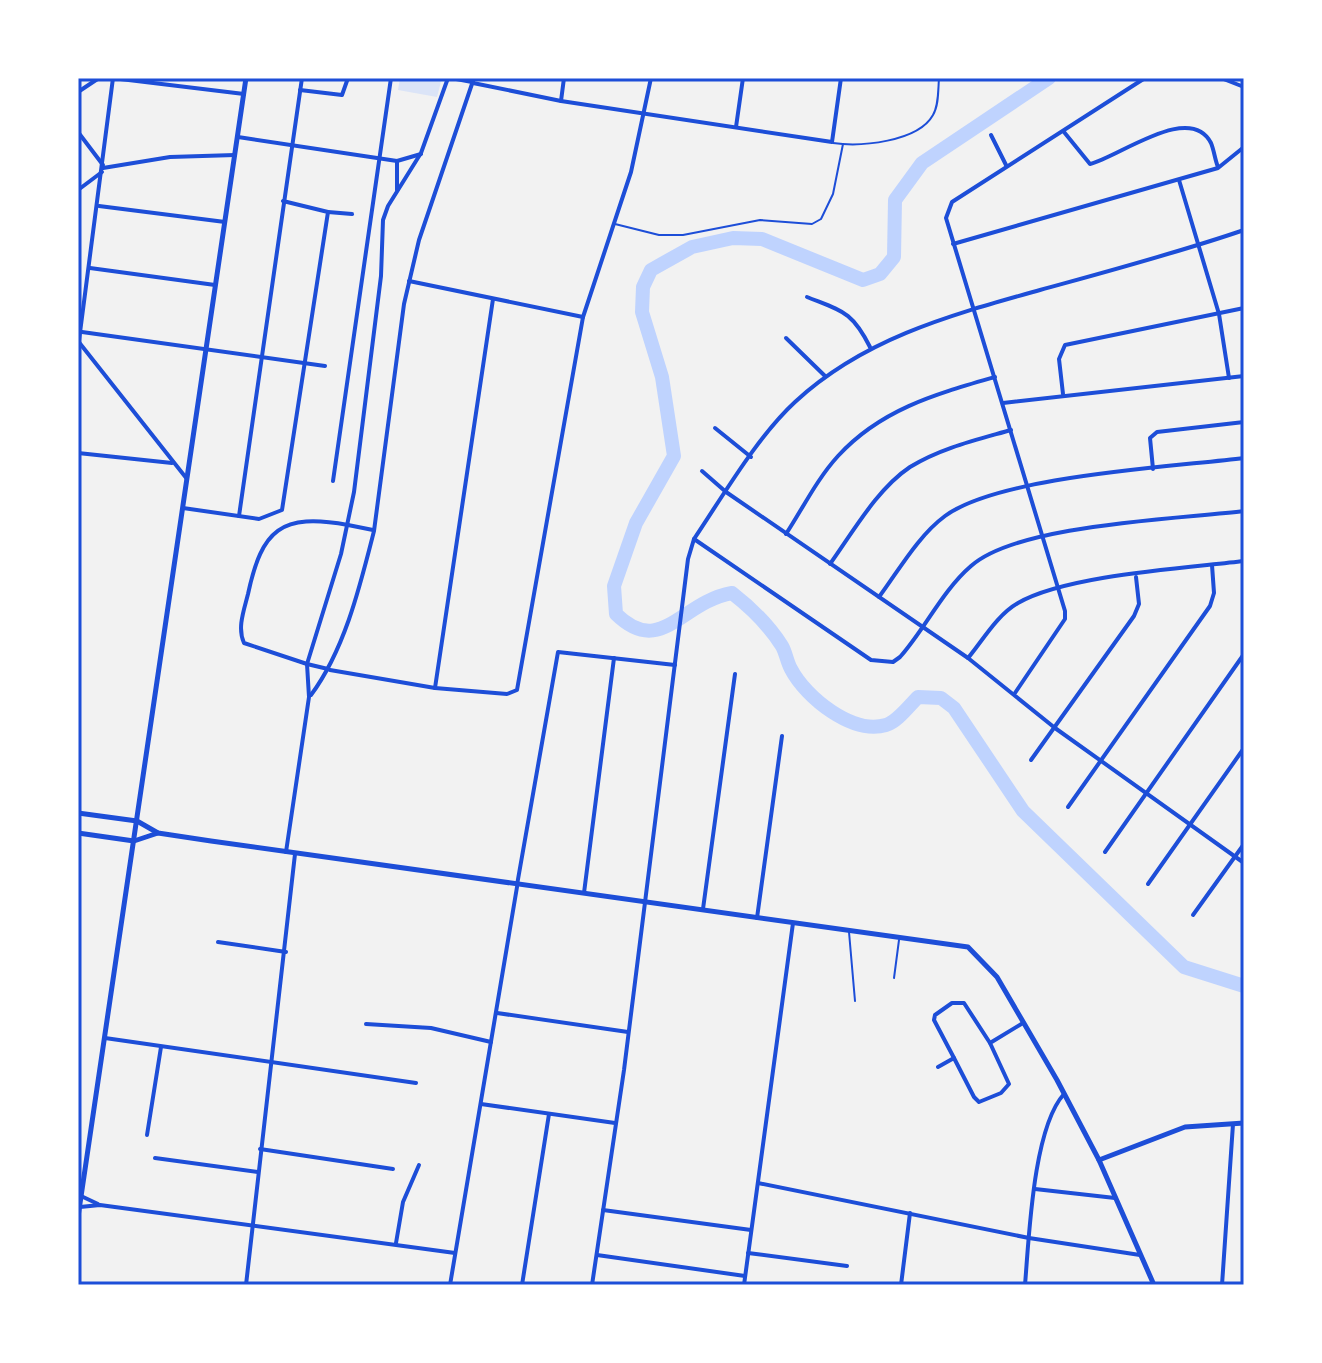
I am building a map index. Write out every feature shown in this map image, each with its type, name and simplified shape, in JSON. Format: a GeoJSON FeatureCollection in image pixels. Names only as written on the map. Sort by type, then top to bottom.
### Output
{"type":"FeatureCollection","features":[{"type":"Feature","properties":{"kind":"main road"},"geometry":{"type":"LineString","coordinates":[[78,1217],[246,78]]}},
{"type":"Feature","properties":{"kind":"main road"},"geometry":{"type":"LineString","coordinates":[[78,813],[137,821],[158,833],[295,854],[645,905],[968,947],[990,967],[1064,1093],[1099,1160],[1154,1285]]}},
{"type":"Feature","properties":{"kind":"main road"},"geometry":{"type":"LineString","coordinates":[[78,833],[134,841],[158,833]]}},
{"type":"Feature","properties":{"kind":"main road"},"geometry":{"type":"LineString","coordinates":[[1099,1160],[1185,1127],[1244,1123]]}},
{"type":"Feature","properties":{"kind":"street"},"geometry":{"type":"LineString","coordinates":[[78,92],[99,78]]}},
{"type":"Feature","properties":{"kind":"street"},"geometry":{"type":"LineString","coordinates":[[187,479],[78,344],[99,206],[112,78],[244,94]]}},
{"type":"Feature","properties":{"kind":"street"},"geometry":{"type":"LineString","coordinates":[[239,516],[302,78]]}},
{"type":"Feature","properties":{"kind":"street"},"geometry":{"type":"LineString","coordinates":[[300,90],[342,95],[348,78]]}},
{"type":"Feature","properties":{"kind":"street"},"geometry":{"type":"LineString","coordinates":[[333,481],[391,78]]}},
{"type":"Feature","properties":{"kind":"street"},"geometry":{"type":"LineString","coordinates":[[286,852],[309,697],[307,664],[348,525],[379,297],[383,220],[421,153],[449,78],[473,80],[561,101],[832,142],[841,78]]}},
{"type":"Feature","properties":{"kind":"street"},"geometry":{"type":"LineString","coordinates":[[561,101],[564,78]]}},
{"type":"Feature","properties":{"kind":"street"},"geometry":{"type":"LineString","coordinates":[[374,531],[316,520],[285,526],[266,539],[254,565],[241,629],[244,643],[330,670],[435,688],[514,692],[519,686],[583,317],[614,223],[645,114],[651,78]]}},
{"type":"Feature","properties":{"kind":"street"},"geometry":{"type":"LineString","coordinates":[[736,128],[743,78]]}},
{"type":"Feature","properties":{"kind":"street"},"geometry":{"type":"LineString","coordinates":[[1015,693],[1065,619],[1029,485],[946,218],[952,202],[1145,78]]}},
{"type":"Feature","properties":{"kind":"street"},"geometry":{"type":"LineString","coordinates":[[1221,78],[1244,87]]}},
{"type":"Feature","properties":{"kind":"street"},"geometry":{"type":"LineString","coordinates":[[309,697],[330,670],[374,531],[388,404],[409,281],[473,80]]}},
{"type":"Feature","properties":{"kind":"street"},"geometry":{"type":"LineString","coordinates":[[1064,132],[1090,164],[1170,129],[1190,128],[1204,134],[1210,142],[1218,168]]}},
{"type":"Feature","properties":{"kind":"street"},"geometry":{"type":"LineString","coordinates":[[78,132],[103,168]]}},
{"type":"Feature","properties":{"kind":"street"},"geometry":{"type":"LineString","coordinates":[[991,135],[1006,165]]}},
{"type":"Feature","properties":{"kind":"street"},"geometry":{"type":"LineString","coordinates":[[238,137],[397,161],[421,153]]}},
{"type":"Feature","properties":{"kind":"street"},"geometry":{"type":"LineString","coordinates":[[953,244],[1218,168],[1244,147]]}},
{"type":"Feature","properties":{"kind":"street"},"geometry":{"type":"LineString","coordinates":[[78,190],[103,168],[170,157],[235,155]]}},
{"type":"Feature","properties":{"kind":"street"},"geometry":{"type":"LineString","coordinates":[[397,161],[397,191]]}},
{"type":"Feature","properties":{"kind":"street"},"geometry":{"type":"LineString","coordinates":[[1179,180],[1219,314],[1229,378]]}},
{"type":"Feature","properties":{"kind":"street"},"geometry":{"type":"LineString","coordinates":[[283,201],[328,212],[352,214]]}},
{"type":"Feature","properties":{"kind":"street"},"geometry":{"type":"LineString","coordinates":[[99,206],[225,222]]}},
{"type":"Feature","properties":{"kind":"street"},"geometry":{"type":"LineString","coordinates":[[183,508],[266,519],[282,510],[328,212]]}},
{"type":"Feature","properties":{"kind":"street"},"geometry":{"type":"LineString","coordinates":[[592,1285],[694,539],[751,457],[793,404],[825,376],[870,347],[973,309],[1200,246],[1244,230]]}},
{"type":"Feature","properties":{"kind":"street"},"geometry":{"type":"LineString","coordinates":[[90,268],[216,285]]}},
{"type":"Feature","properties":{"kind":"street"},"geometry":{"type":"LineString","coordinates":[[409,281],[583,317]]}},
{"type":"Feature","properties":{"kind":"street"},"geometry":{"type":"LineString","coordinates":[[807,297],[842,310],[857,320],[870,347]]}},
{"type":"Feature","properties":{"kind":"street"},"geometry":{"type":"LineString","coordinates":[[435,688],[493,299]]}},
{"type":"Feature","properties":{"kind":"street"},"geometry":{"type":"LineString","coordinates":[[1063,395],[1059,359],[1065,345],[1244,308]]}},
{"type":"Feature","properties":{"kind":"street"},"geometry":{"type":"LineString","coordinates":[[81,332],[325,366]]}},
{"type":"Feature","properties":{"kind":"street"},"geometry":{"type":"LineString","coordinates":[[786,338],[825,376]]}},
{"type":"Feature","properties":{"kind":"street"},"geometry":{"type":"LineString","coordinates":[[1003,403],[1244,376]]}},
{"type":"Feature","properties":{"kind":"street"},"geometry":{"type":"LineString","coordinates":[[786,534],[837,457],[866,430],[893,411],[921,398],[995,377]]}},
{"type":"Feature","properties":{"kind":"street"},"geometry":{"type":"LineString","coordinates":[[1153,469],[1150,438],[1157,432],[1244,422]]}},
{"type":"Feature","properties":{"kind":"street"},"geometry":{"type":"LineString","coordinates":[[715,428],[751,457]]}},
{"type":"Feature","properties":{"kind":"street"},"geometry":{"type":"LineString","coordinates":[[830,564],[880,496],[908,469],[940,451],[1011,430]]}},
{"type":"Feature","properties":{"kind":"street"},"geometry":{"type":"LineString","coordinates":[[78,453],[172,463]]}},
{"type":"Feature","properties":{"kind":"street"},"geometry":{"type":"LineString","coordinates":[[879,597],[918,545],[947,514],[1029,485],[1244,458]]}},
{"type":"Feature","properties":{"kind":"street"},"geometry":{"type":"LineString","coordinates":[[702,471],[726,492],[968,658],[1055,728],[1244,863]]}},
{"type":"Feature","properties":{"kind":"street"},"geometry":{"type":"LineString","coordinates":[[694,539],[871,660],[893,662],[973,564],[1010,547],[1044,537],[1244,511]]}},
{"type":"Feature","properties":{"kind":"street"},"geometry":{"type":"LineString","coordinates":[[968,658],[1015,605],[1059,588],[1244,561]]}},
{"type":"Feature","properties":{"kind":"street"},"geometry":{"type":"LineString","coordinates":[[1068,807],[1210,606],[1214,593],[1212,565]]}},
{"type":"Feature","properties":{"kind":"street"},"geometry":{"type":"LineString","coordinates":[[1031,760],[1134,616],[1139,604],[1136,576]]}},
{"type":"Feature","properties":{"kind":"street"},"geometry":{"type":"LineString","coordinates":[[450,1285],[558,652],[675,665]]}},
{"type":"Feature","properties":{"kind":"street"},"geometry":{"type":"LineString","coordinates":[[1105,852],[1244,654]]}},
{"type":"Feature","properties":{"kind":"street"},"geometry":{"type":"LineString","coordinates":[[583,895],[614,658]]}},
{"type":"Feature","properties":{"kind":"street"},"geometry":{"type":"LineString","coordinates":[[703,912],[735,674]]}},
{"type":"Feature","properties":{"kind":"street"},"geometry":{"type":"LineString","coordinates":[[757,918],[782,736]]}},
{"type":"Feature","properties":{"kind":"street"},"geometry":{"type":"LineString","coordinates":[[1148,884],[1244,748]]}},
{"type":"Feature","properties":{"kind":"street"},"geometry":{"type":"LineString","coordinates":[[1193,915],[1244,844]]}},
{"type":"Feature","properties":{"kind":"street"},"geometry":{"type":"LineString","coordinates":[[246,1285],[295,854]]}},
{"type":"Feature","properties":{"kind":"street"},"geometry":{"type":"LineString","coordinates":[[744,1285],[793,923]]}},
{"type":"Feature","properties":{"kind":"street"},"geometry":{"type":"LineString","coordinates":[[218,942],[286,952]]}},
{"type":"Feature","properties":{"kind":"street"},"geometry":{"type":"LineString","coordinates":[[952,1003],[964,1003],[990,1043],[1009,1084],[985,1102],[974,1097],[934,1020],[935,1015],[952,1003]]}},
{"type":"Feature","properties":{"kind":"street"},"geometry":{"type":"LineString","coordinates":[[497,1013],[628,1032]]}},
{"type":"Feature","properties":{"kind":"street"},"geometry":{"type":"LineString","coordinates":[[990,1043],[1023,1023]]}},
{"type":"Feature","properties":{"kind":"street"},"geometry":{"type":"LineString","coordinates":[[366,1024],[431,1028],[491,1042]]}},
{"type":"Feature","properties":{"kind":"street"},"geometry":{"type":"LineString","coordinates":[[105,1038],[416,1083]]}},
{"type":"Feature","properties":{"kind":"street"},"geometry":{"type":"LineString","coordinates":[[147,1135],[161,1047]]}},
{"type":"Feature","properties":{"kind":"street"},"geometry":{"type":"LineString","coordinates":[[938,1067],[954,1058]]}},
{"type":"Feature","properties":{"kind":"street"},"geometry":{"type":"LineString","coordinates":[[1025,1285],[1035,1189],[1049,1118],[1064,1093]]}},
{"type":"Feature","properties":{"kind":"street"},"geometry":{"type":"LineString","coordinates":[[481,1104],[615,1123]]}},
{"type":"Feature","properties":{"kind":"street"},"geometry":{"type":"LineString","coordinates":[[522,1285],[549,1114]]}},
{"type":"Feature","properties":{"kind":"street"},"geometry":{"type":"LineString","coordinates":[[1222,1285],[1233,1122]]}},
{"type":"Feature","properties":{"kind":"street"},"geometry":{"type":"LineString","coordinates":[[260,1149],[393,1169]]}},
{"type":"Feature","properties":{"kind":"street"},"geometry":{"type":"LineString","coordinates":[[155,1158],[258,1172]]}},
{"type":"Feature","properties":{"kind":"street"},"geometry":{"type":"LineString","coordinates":[[396,1243],[403,1202],[419,1165]]}},
{"type":"Feature","properties":{"kind":"street"},"geometry":{"type":"LineString","coordinates":[[758,1183],[1029,1238],[1140,1255]]}},
{"type":"Feature","properties":{"kind":"street"},"geometry":{"type":"LineString","coordinates":[[1035,1189],[1115,1198]]}},
{"type":"Feature","properties":{"kind":"street"},"geometry":{"type":"LineString","coordinates":[[80,1196],[100,1205]]}},
{"type":"Feature","properties":{"kind":"street"},"geometry":{"type":"LineString","coordinates":[[79,1207],[100,1205],[455,1253]]}},
{"type":"Feature","properties":{"kind":"street"},"geometry":{"type":"LineString","coordinates":[[603,1210],[752,1230]]}},
{"type":"Feature","properties":{"kind":"street"},"geometry":{"type":"LineString","coordinates":[[901,1285],[910,1213]]}},
{"type":"Feature","properties":{"kind":"street"},"geometry":{"type":"LineString","coordinates":[[748,1253],[847,1266]]}},
{"type":"Feature","properties":{"kind":"street"},"geometry":{"type":"LineString","coordinates":[[597,1255],[745,1276]]}},
{"type":"Feature","properties":{"kind":"lane"},"geometry":{"type":"LineString","coordinates":[[832,142],[875,144],[922,127],[935,113],[939,78]]}},
{"type":"Feature","properties":{"kind":"lane"},"geometry":{"type":"LineString","coordinates":[[614,223],[659,235],[683,235],[760,220],[812,224],[821,219],[833,194],[843,144]]}},
{"type":"Feature","properties":{"kind":"lane"},"geometry":{"type":"LineString","coordinates":[[849,931],[855,1001]]}},
{"type":"Feature","properties":{"kind":"lane"},"geometry":{"type":"LineString","coordinates":[[894,978],[899,937]]}},
{"type":"Feature","properties":{"kind":"shaded area"},"geometry":{"type":"Polygon","coordinates":[[[400,78],[442,78],[437,97],[398,90],[400,78]]]}},
{"type":"Feature","properties":{"kind":"waterway"},"geometry":{"type":"LineString","coordinates":[[1049,78],[922,163],[895,200],[894,257],[880,274],[863,280],[762,239],[733,238],[692,247],[651,270],[643,287],[642,312],[662,377],[674,456],[636,523],[614,586],[616,614],[632,626],[646,631],[659,629],[714,598],[732,593],[772,632],[798,680],[819,702],[845,719],[859,725],[886,725],[899,717],[918,697],[941,698],[954,708],[1023,811],[1184,967],[1244,986]]}}]}
